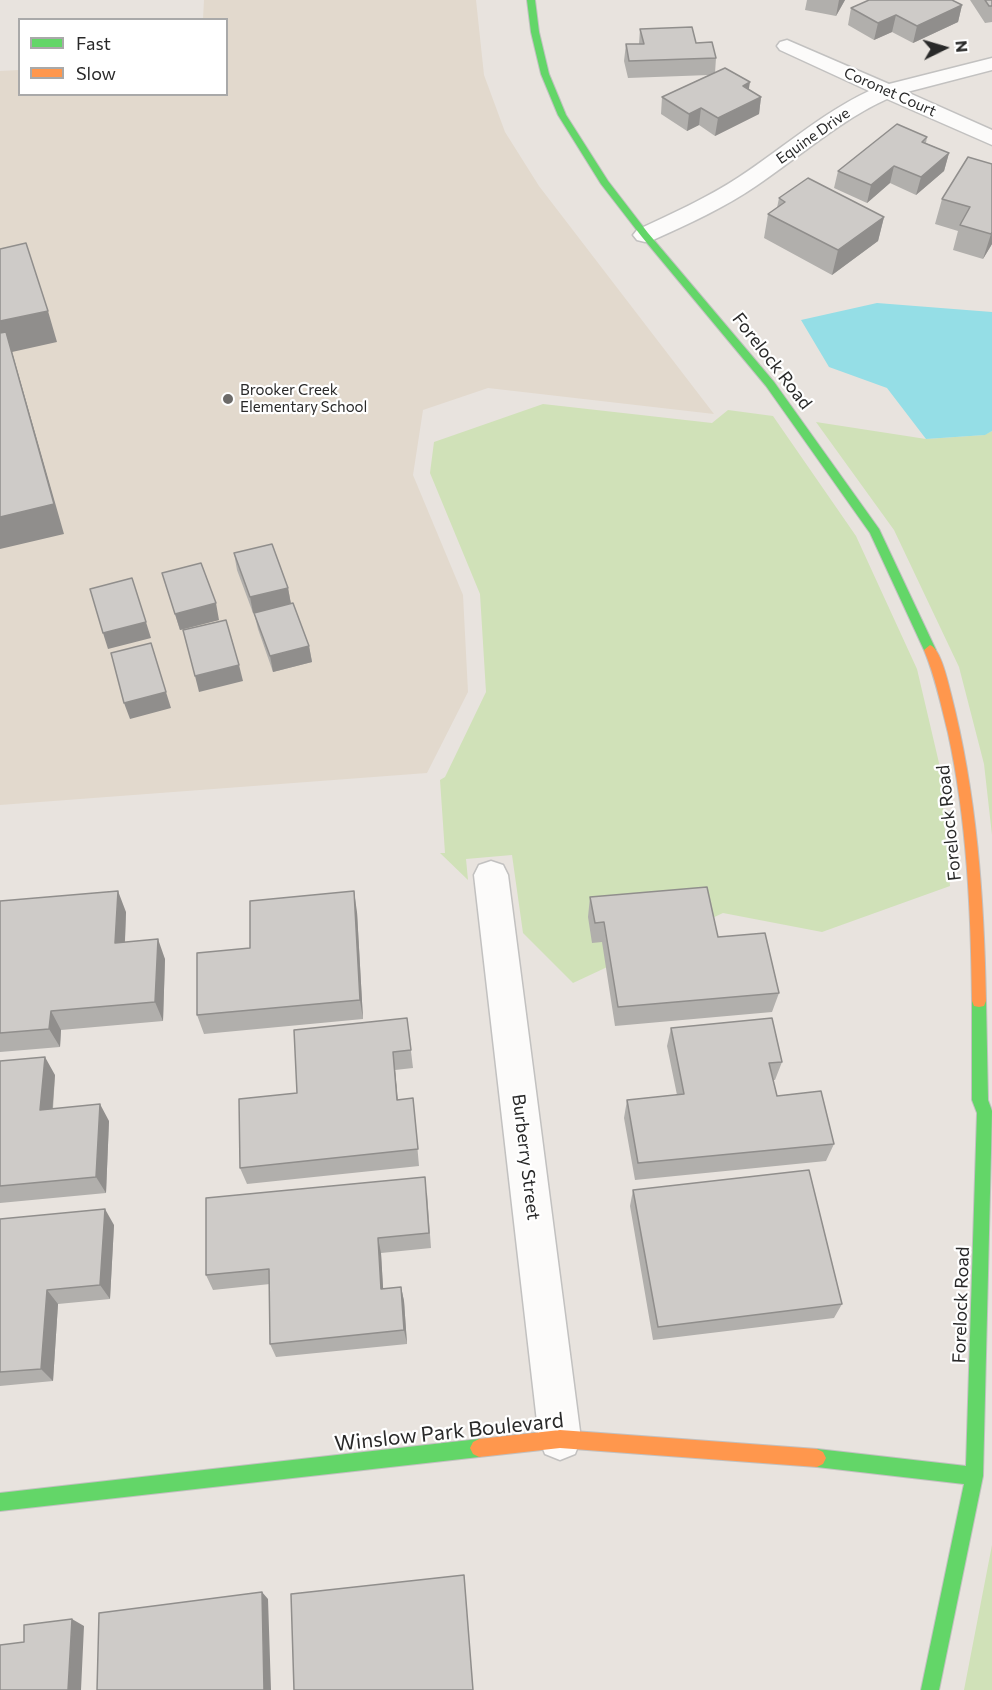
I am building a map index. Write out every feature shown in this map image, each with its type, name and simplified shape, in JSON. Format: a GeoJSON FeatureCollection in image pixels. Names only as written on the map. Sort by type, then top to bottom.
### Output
{"type":"FeatureCollection","features":[{"type":"Feature","properties":{"kind":"street","name":"Forelock Road"},"geometry":{"type":"LineString","coordinates":[[531,0],[535,32],[545,74],[562,115],[603,182],[770,384],[875,532],[938,667],[962,763],[978,927],[986,1101],[974,1476],[930,1690]]}},
{"type":"Feature","properties":{"kind":"street","name":"Coronet Court"},"geometry":{"type":"LineString","coordinates":[[787,46],[992,138]]}},
{"type":"Feature","properties":{"kind":"street","name":"Equine Drive"},"geometry":{"type":"LineString","coordinates":[[645,235],[701,209],[746,183],[856,105],[886,91],[992,64]]}},
{"type":"Feature","properties":{"kind":"street","name":"Burberry Street"},"geometry":{"type":"LineString","coordinates":[[491,874],[560,1439]]}},
{"type":"Feature","properties":{"kind":"street","name":"Winslow Park Boulevard"},"geometry":{"type":"LineString","coordinates":[[0,1502],[560,1439],[820,1458],[974,1476]]}},
{"type":"Feature","properties":{"kind":"shaded area","name":"Brooker Creek Elementary School"},"geometry":{"type":"Polygon","coordinates":[[[204,0],[476,0],[484,75],[505,132],[539,186],[714,414],[488,388],[423,410],[413,475],[463,595],[468,692],[427,773],[0,805],[0,71],[18,70],[18,96],[228,96],[228,18],[203,18],[204,0]]]}},
{"type":"Feature","properties":{"kind":"green space"},"geometry":{"type":"Polygon","coordinates":[[[543,404],[712,423],[728,410],[773,416],[856,536],[917,669],[939,763],[950,886],[822,932],[723,913],[573,983],[523,933],[512,855],[466,859],[468,880],[440,853],[445,853],[440,780],[445,777],[486,692],[480,594],[430,473],[434,442],[543,404]]]}},
{"type":"Feature","properties":{"kind":"green space"},"geometry":{"type":"Polygon","coordinates":[[[816,422],[926,439],[984,435],[992,431],[992,835],[984,764],[959,667],[894,530],[816,422]]]}},
{"type":"Feature","properties":{"kind":"green space"},"geometry":{"type":"Polygon","coordinates":[[[992,1545],[992,1690],[964,1690],[992,1545]]]}},
{"type":"Feature","properties":{"kind":"water"},"geometry":{"type":"Polygon","coordinates":[[[877,303],[992,312],[992,431],[985,435],[926,439],[887,388],[829,367],[801,320],[877,303]]]}},
{"type":"Feature","properties":{"kind":"building"},"geometry":{"type":"Polygon","coordinates":[[[869,0],[952,0],[962,5],[917,26],[896,15],[878,23],[851,8],[869,0]]]}},
{"type":"Feature","properties":{"kind":"building"},"geometry":{"type":"Polygon","coordinates":[[[985,0],[992,0],[992,6],[989,6],[985,0]]]}},
{"type":"Feature","properties":{"kind":"building"},"geometry":{"type":"Polygon","coordinates":[[[692,27],[696,43],[712,42],[716,58],[629,61],[626,44],[644,44],[640,29],[692,27]]]}},
{"type":"Feature","properties":{"kind":"building"},"geometry":{"type":"Polygon","coordinates":[[[725,68],[750,82],[743,86],[761,97],[718,118],[701,108],[689,114],[662,97],[725,68]]]}},
{"type":"Feature","properties":{"kind":"building"},"geometry":{"type":"Polygon","coordinates":[[[897,124],[927,137],[922,142],[949,153],[921,177],[894,166],[871,185],[838,171],[897,124]]]}},
{"type":"Feature","properties":{"kind":"building"},"geometry":{"type":"Polygon","coordinates":[[[968,157],[992,164],[991,234],[960,225],[970,207],[942,199],[968,157]]]}},
{"type":"Feature","properties":{"kind":"building"},"geometry":{"type":"Polygon","coordinates":[[[808,178],[884,217],[838,250],[768,214],[785,202],[779,198],[808,178]]]}},
{"type":"Feature","properties":{"kind":"building"},"geometry":{"type":"Polygon","coordinates":[[[26,243],[48,311],[0,321],[0,249],[26,243]]]}},
{"type":"Feature","properties":{"kind":"building"},"geometry":{"type":"Polygon","coordinates":[[[6,332],[54,504],[0,517],[0,333],[6,332]]]}},
{"type":"Feature","properties":{"kind":"building"},"geometry":{"type":"Polygon","coordinates":[[[272,544],[288,588],[250,597],[234,553],[272,544]]]}},
{"type":"Feature","properties":{"kind":"building"},"geometry":{"type":"Polygon","coordinates":[[[201,563],[216,603],[175,614],[162,573],[201,563]]]}},
{"type":"Feature","properties":{"kind":"building"},"geometry":{"type":"Polygon","coordinates":[[[132,578],[146,622],[103,633],[90,589],[132,578]]]}},
{"type":"Feature","properties":{"kind":"building"},"geometry":{"type":"Polygon","coordinates":[[[293,603],[309,646],[270,656],[254,613],[293,603]]]}},
{"type":"Feature","properties":{"kind":"building"},"geometry":{"type":"Polygon","coordinates":[[[226,620],[239,665],[195,676],[183,630],[226,620]]]}},
{"type":"Feature","properties":{"kind":"building"},"geometry":{"type":"Polygon","coordinates":[[[151,643],[166,692],[124,703],[111,653],[151,643]]]}},
{"type":"Feature","properties":{"kind":"building"},"geometry":{"type":"Polygon","coordinates":[[[707,887],[718,937],[765,933],[779,993],[618,1007],[604,922],[595,923],[590,897],[707,887]]]}},
{"type":"Feature","properties":{"kind":"building"},"geometry":{"type":"Polygon","coordinates":[[[118,891],[115,943],[158,939],[155,1002],[51,1011],[49,1029],[0,1033],[0,901],[118,891]]]}},
{"type":"Feature","properties":{"kind":"building"},"geometry":{"type":"Polygon","coordinates":[[[354,891],[360,1000],[197,1015],[197,953],[250,948],[250,901],[354,891]]]}},
{"type":"Feature","properties":{"kind":"building"},"geometry":{"type":"Polygon","coordinates":[[[407,1018],[411,1050],[393,1052],[397,1100],[413,1098],[418,1149],[240,1168],[239,1099],[297,1093],[294,1030],[407,1018]]]}},
{"type":"Feature","properties":{"kind":"building"},"geometry":{"type":"Polygon","coordinates":[[[772,1018],[782,1062],[769,1063],[777,1096],[821,1091],[834,1144],[638,1163],[627,1100],[684,1094],[671,1028],[772,1018]]]}},
{"type":"Feature","properties":{"kind":"building"},"geometry":{"type":"Polygon","coordinates":[[[45,1057],[40,1110],[100,1104],[96,1177],[0,1186],[0,1061],[45,1057]]]}},
{"type":"Feature","properties":{"kind":"building"},"geometry":{"type":"Polygon","coordinates":[[[809,1170],[842,1304],[658,1327],[633,1190],[809,1170]]]}},
{"type":"Feature","properties":{"kind":"building"},"geometry":{"type":"Polygon","coordinates":[[[425,1177],[429,1233],[378,1238],[381,1289],[401,1287],[404,1330],[270,1344],[269,1269],[206,1275],[206,1198],[425,1177]]]}},
{"type":"Feature","properties":{"kind":"building"},"geometry":{"type":"Polygon","coordinates":[[[105,1209],[100,1285],[47,1290],[41,1369],[0,1372],[0,1219],[105,1209]]]}},
{"type":"Feature","properties":{"kind":"building"},"geometry":{"type":"Polygon","coordinates":[[[464,1575],[473,1690],[294,1690],[291,1594],[464,1575]]]}},
{"type":"Feature","properties":{"kind":"building"},"geometry":{"type":"Polygon","coordinates":[[[262,1592],[264,1690],[97,1690],[99,1613],[262,1592]]]}},
{"type":"Feature","properties":{"kind":"building"},"geometry":{"type":"Polygon","coordinates":[[[72,1619],[68,1690],[0,1690],[0,1645],[24,1642],[24,1625],[72,1619]]]}},
{"type":"Feature","properties":{"kind":"traffic: fast"},"geometry":{"type":"LineString","coordinates":[[531,0],[535,32],[545,74],[562,115],[604,182],[645,235],[770,384],[875,532],[930,650]]}},
{"type":"Feature","properties":{"kind":"traffic: fast"},"geometry":{"type":"LineString","coordinates":[[930,1690],[974,1476],[985,1113],[980,1100],[979,1001]]}},
{"type":"Feature","properties":{"kind":"traffic: fast"},"geometry":{"type":"LineString","coordinates":[[0,1502],[479,1448]]}},
{"type":"Feature","properties":{"kind":"traffic: fast"},"geometry":{"type":"LineString","coordinates":[[817,1458],[974,1476]]}},
{"type":"Feature","properties":{"kind":"traffic: slow"},"geometry":{"type":"LineString","coordinates":[[930,650],[939,674],[958,750],[969,821],[973,857],[979,1001]]}},
{"type":"Feature","properties":{"kind":"traffic: slow"},"geometry":{"type":"LineString","coordinates":[[479,1448],[560,1439],[817,1458]]}},
{"type":"Feature","properties":{"kind":"place","name":"Brooker Creek Elementary School"},"geometry":{"type":"Point","coordinates":[228,399]}}]}
